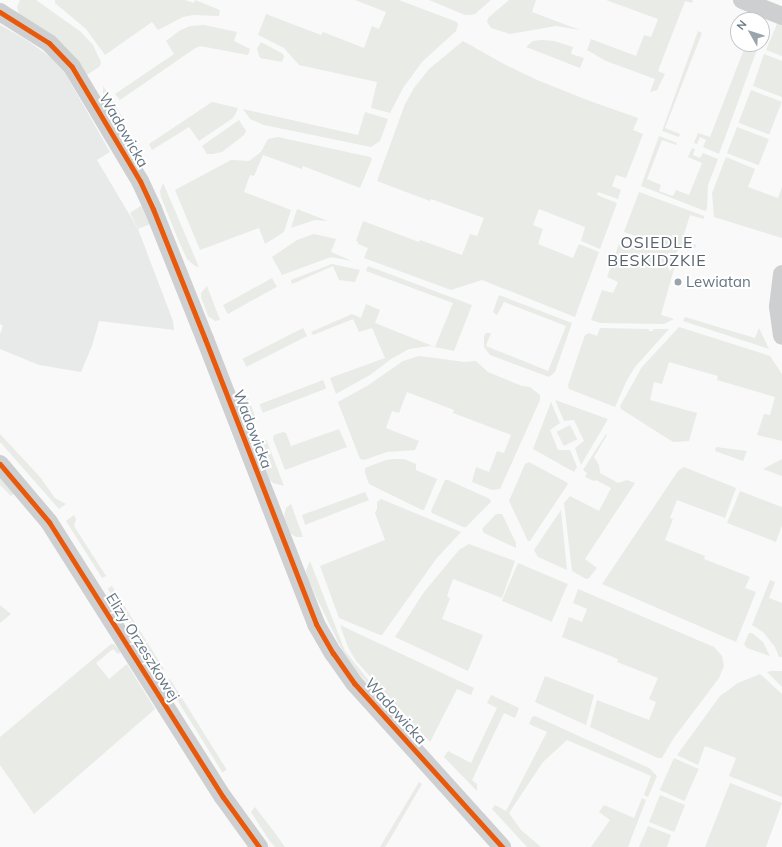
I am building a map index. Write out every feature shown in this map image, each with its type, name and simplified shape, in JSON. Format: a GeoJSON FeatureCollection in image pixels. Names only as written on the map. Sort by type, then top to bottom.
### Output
{"type":"FeatureCollection","features":[{"type":"Feature","properties":{"kind":"street"},"geometry":{"type":"LineString","coordinates":[[742,0],[782,16]]}},
{"type":"Feature","properties":{"kind":"street","name":"Wadowicka"},"geometry":{"type":"LineString","coordinates":[[0,12],[44,40],[63,56],[72,67],[140,181],[153,209],[205,339],[316,624],[333,653],[354,682],[502,847]]}},
{"type":"Feature","properties":{"kind":"street"},"geometry":{"type":"LineString","coordinates":[[782,274],[778,307],[782,336]]}},
{"type":"Feature","properties":{"kind":"street","name":"Elizy Orzeszkowej"},"geometry":{"type":"LineString","coordinates":[[0,464],[49,522],[223,797],[259,847]]}},
{"type":"Feature","properties":{"kind":"shaded area"},"geometry":{"type":"Polygon","coordinates":[[[20,0],[36,0],[81,32],[93,45],[101,62],[100,66],[87,75],[19,15],[17,7],[20,0]]]}},
{"type":"Feature","properties":{"kind":"shaded area"},"geometry":{"type":"Polygon","coordinates":[[[55,0],[185,0],[194,3],[195,0],[220,10],[219,16],[193,15],[183,17],[158,30],[152,22],[105,55],[86,29],[55,3],[55,0]]]}},
{"type":"Feature","properties":{"kind":"shaded area"},"geometry":{"type":"Polygon","coordinates":[[[355,0],[399,0],[457,22],[458,25],[456,31],[422,62],[403,88],[390,113],[371,108],[377,82],[299,65],[284,48],[258,35],[266,14],[321,35],[323,32],[364,48],[372,26],[379,29],[386,12],[355,0]]]}},
{"type":"Feature","properties":{"kind":"shaded area"},"geometry":{"type":"Polygon","coordinates":[[[429,0],[491,0],[475,14],[465,15],[429,0]]]}},
{"type":"Feature","properties":{"kind":"shaded area"},"geometry":{"type":"Polygon","coordinates":[[[509,0],[536,0],[532,12],[580,30],[556,26],[510,34],[491,28],[487,22],[488,18],[509,0]]]}},
{"type":"Feature","properties":{"kind":"shaded area"},"geometry":{"type":"Polygon","coordinates":[[[606,0],[693,0],[692,3],[685,1],[658,71],[665,74],[657,90],[650,92],[655,79],[606,61],[587,50],[591,39],[636,56],[644,35],[651,37],[658,19],[606,0]]]}},
{"type":"Feature","properties":{"kind":"shaded area"},"geometry":{"type":"Polygon","coordinates":[[[779,19],[782,21],[782,56],[770,52],[770,40],[779,19]]]}},
{"type":"Feature","properties":{"kind":"shaded area"},"geometry":{"type":"Polygon","coordinates":[[[0,25],[25,39],[49,56],[65,73],[110,152],[97,160],[138,229],[173,321],[174,330],[99,321],[92,346],[81,372],[39,365],[0,349],[0,334],[3,326],[0,324],[0,25]]]}},
{"type":"Feature","properties":{"kind":"shaded area"},"geometry":{"type":"Polygon","coordinates":[[[204,25],[237,32],[234,41],[250,49],[248,55],[200,46],[120,100],[115,94],[174,54],[166,41],[179,31],[190,26],[204,25]]]}},
{"type":"Feature","properties":{"kind":"shaded area"},"geometry":{"type":"Polygon","coordinates":[[[698,31],[702,33],[665,128],[680,134],[679,137],[662,131],[698,31]]]}},
{"type":"Feature","properties":{"kind":"shaded area"},"geometry":{"type":"Polygon","coordinates":[[[463,41],[502,63],[537,80],[638,118],[633,130],[643,134],[626,178],[616,175],[612,186],[621,190],[618,199],[598,192],[597,195],[617,203],[600,249],[581,241],[585,227],[539,209],[533,225],[543,229],[538,244],[573,258],[579,244],[599,252],[575,317],[482,280],[451,290],[364,258],[368,248],[358,244],[356,241],[363,221],[419,242],[420,240],[462,255],[470,234],[477,236],[484,218],[431,199],[430,201],[377,181],[405,104],[414,88],[429,69],[463,41]]]}},
{"type":"Feature","properties":{"kind":"shaded area"},"geometry":{"type":"Polygon","coordinates":[[[533,41],[554,41],[573,47],[571,54],[584,58],[580,68],[526,47],[533,41]]]}},
{"type":"Feature","properties":{"kind":"shaded area"},"geometry":{"type":"Polygon","coordinates":[[[261,42],[283,54],[284,57],[282,62],[260,58],[257,49],[261,42]]]}},
{"type":"Feature","properties":{"kind":"shaded area"},"geometry":{"type":"Polygon","coordinates":[[[743,52],[756,52],[719,154],[703,147],[706,140],[700,137],[697,144],[694,143],[698,133],[710,137],[743,52]]]}},
{"type":"Feature","properties":{"kind":"shaded area"},"geometry":{"type":"Polygon","coordinates":[[[764,54],[782,61],[782,97],[753,86],[764,54]]]}},
{"type":"Feature","properties":{"kind":"shaded area"},"geometry":{"type":"Polygon","coordinates":[[[103,86],[123,118],[114,115],[103,98],[103,86]]]}},
{"type":"Feature","properties":{"kind":"shaded area"},"geometry":{"type":"Polygon","coordinates":[[[751,90],[782,102],[769,135],[738,123],[751,90]]]}},
{"type":"Feature","properties":{"kind":"shaded area"},"geometry":{"type":"Polygon","coordinates":[[[212,102],[238,108],[233,118],[199,141],[189,127],[152,150],[149,144],[212,102]]]}},
{"type":"Feature","properties":{"kind":"shaded area"},"geometry":{"type":"Polygon","coordinates":[[[243,109],[358,135],[365,112],[388,119],[380,141],[371,147],[264,125],[250,119],[243,109]]]}},
{"type":"Feature","properties":{"kind":"shaded area"},"geometry":{"type":"Polygon","coordinates":[[[239,120],[246,131],[244,135],[222,152],[207,154],[202,146],[239,120]]]}},
{"type":"Feature","properties":{"kind":"shaded area"},"geometry":{"type":"Polygon","coordinates":[[[737,127],[769,139],[759,165],[727,153],[737,127]]]}},
{"type":"Feature","properties":{"kind":"shaded area"},"geometry":{"type":"Polygon","coordinates":[[[659,136],[677,143],[676,145],[662,140],[647,179],[661,185],[659,191],[673,196],[676,190],[689,195],[702,163],[688,157],[692,148],[695,149],[693,155],[700,158],[703,153],[718,159],[708,185],[707,209],[705,211],[641,186],[659,136]]]}},
{"type":"Feature","properties":{"kind":"shaded area"},"geometry":{"type":"Polygon","coordinates":[[[278,137],[370,157],[372,159],[360,188],[303,166],[302,169],[263,155],[254,176],[250,175],[244,192],[291,210],[284,232],[265,244],[259,228],[200,250],[175,190],[231,160],[249,161],[261,152],[268,139],[278,137]]]}},
{"type":"Feature","properties":{"kind":"shaded area"},"geometry":{"type":"Polygon","coordinates":[[[726,157],[755,169],[748,187],[778,198],[782,187],[782,238],[714,217],[712,193],[726,157]]]}},
{"type":"Feature","properties":{"kind":"shaded area"},"geometry":{"type":"Polygon","coordinates":[[[163,183],[199,267],[195,266],[187,259],[177,237],[161,197],[160,191],[163,183]]]}},
{"type":"Feature","properties":{"kind":"shaded area"},"geometry":{"type":"Polygon","coordinates":[[[639,192],[704,216],[704,219],[690,215],[682,241],[696,245],[695,248],[681,244],[661,315],[674,319],[664,324],[600,323],[591,320],[602,290],[613,293],[618,282],[607,277],[619,244],[630,247],[635,236],[624,232],[639,192]]]}},
{"type":"Feature","properties":{"kind":"shaded area"},"geometry":{"type":"Polygon","coordinates":[[[142,205],[150,224],[138,229],[130,213],[142,205]]]}},
{"type":"Feature","properties":{"kind":"shaded area"},"geometry":{"type":"Polygon","coordinates":[[[297,209],[328,221],[315,220],[291,228],[297,209]]]}},
{"type":"Feature","properties":{"kind":"shaded area"},"geometry":{"type":"Polygon","coordinates":[[[314,234],[336,239],[331,252],[352,261],[331,257],[282,275],[272,257],[297,240],[314,234]]]}},
{"type":"Feature","properties":{"kind":"shaded area"},"geometry":{"type":"Polygon","coordinates":[[[332,264],[360,270],[355,282],[339,280],[333,266],[292,284],[291,280],[332,264]]]}},
{"type":"Feature","properties":{"kind":"shaded area"},"geometry":{"type":"Polygon","coordinates":[[[368,266],[472,305],[454,351],[430,346],[409,349],[391,359],[370,375],[336,394],[330,378],[385,358],[372,328],[359,332],[353,319],[313,335],[311,332],[352,314],[361,318],[366,304],[380,310],[375,323],[435,347],[453,303],[366,271],[368,266]]]}},
{"type":"Feature","properties":{"kind":"shaded area"},"geometry":{"type":"Polygon","coordinates":[[[272,278],[277,287],[228,314],[223,305],[272,278]]]}},
{"type":"Feature","properties":{"kind":"shaded area"},"geometry":{"type":"Polygon","coordinates":[[[207,286],[220,320],[215,321],[208,316],[201,297],[201,293],[207,286]]]}},
{"type":"Feature","properties":{"kind":"shaded area"},"geometry":{"type":"Polygon","coordinates":[[[499,295],[572,323],[555,372],[549,377],[490,355],[484,347],[484,336],[486,333],[491,333],[486,346],[548,371],[566,326],[504,302],[497,315],[493,312],[499,295]]]}},
{"type":"Feature","properties":{"kind":"shaded area"},"geometry":{"type":"Polygon","coordinates":[[[685,317],[755,338],[759,328],[769,349],[683,321],[685,317]]]}},
{"type":"Feature","properties":{"kind":"shaded area"},"geometry":{"type":"Polygon","coordinates":[[[679,327],[770,356],[782,374],[782,441],[757,435],[764,414],[770,415],[775,397],[717,380],[718,376],[669,362],[662,384],[654,382],[650,400],[697,413],[689,441],[673,442],[621,409],[620,406],[642,367],[679,327]]]}},
{"type":"Feature","properties":{"kind":"shaded area"},"geometry":{"type":"Polygon","coordinates":[[[303,328],[307,336],[246,367],[242,359],[303,328]]]}},
{"type":"Feature","properties":{"kind":"shaded area"},"geometry":{"type":"Polygon","coordinates":[[[600,328],[649,329],[649,331],[653,331],[653,329],[669,329],[635,367],[627,380],[615,407],[569,389],[568,385],[585,335],[589,333],[597,336],[600,328]]]}},
{"type":"Feature","properties":{"kind":"shaded area"},"geometry":{"type":"Polygon","coordinates":[[[419,356],[465,362],[476,361],[488,372],[522,386],[530,387],[540,395],[540,400],[500,489],[492,490],[472,482],[476,467],[489,472],[497,451],[504,453],[511,435],[453,413],[454,410],[407,392],[399,413],[392,411],[386,428],[419,441],[415,450],[387,452],[364,460],[360,459],[338,402],[367,386],[403,361],[419,356]]]}},
{"type":"Feature","properties":{"kind":"shaded area"},"geometry":{"type":"Polygon","coordinates":[[[323,380],[326,388],[263,413],[260,404],[323,380]]]}},
{"type":"Feature","properties":{"kind":"shaded area"},"geometry":{"type":"Polygon","coordinates":[[[247,395],[257,421],[251,421],[244,417],[240,405],[247,395]]]}},
{"type":"Feature","properties":{"kind":"shaded area"},"geometry":{"type":"Polygon","coordinates":[[[555,400],[608,419],[581,465],[575,448],[584,441],[574,420],[564,421],[555,400]]]}},
{"type":"Feature","properties":{"kind":"shaded area"},"geometry":{"type":"Polygon","coordinates":[[[551,402],[560,423],[550,430],[558,450],[570,450],[577,467],[574,472],[533,449],[551,402]]]}},
{"type":"Feature","properties":{"kind":"shaded area"},"geometry":{"type":"Polygon","coordinates":[[[570,425],[577,439],[564,446],[557,432],[570,425]]]}},
{"type":"Feature","properties":{"kind":"shaded area"},"geometry":{"type":"Polygon","coordinates":[[[339,429],[347,447],[285,470],[273,439],[274,435],[283,432],[286,433],[291,446],[339,429]]]}},
{"type":"Feature","properties":{"kind":"shaded area"},"geometry":{"type":"Polygon","coordinates":[[[0,434],[40,477],[55,498],[66,504],[59,509],[0,442],[0,434]]]}},
{"type":"Feature","properties":{"kind":"shaded area"},"geometry":{"type":"Polygon","coordinates":[[[606,434],[607,435],[594,457],[599,465],[600,473],[618,483],[627,480],[635,483],[585,559],[597,568],[589,578],[586,579],[572,571],[564,503],[570,496],[599,511],[611,488],[596,480],[594,481],[585,477],[587,473],[583,470],[606,434]]]}},
{"type":"Feature","properties":{"kind":"shaded area"},"geometry":{"type":"Polygon","coordinates":[[[266,439],[284,486],[273,483],[266,476],[259,457],[261,445],[266,439]]]}},
{"type":"Feature","properties":{"kind":"shaded area"},"geometry":{"type":"Polygon","coordinates":[[[716,447],[747,451],[743,461],[715,451],[716,447]]]}},
{"type":"Feature","properties":{"kind":"shaded area"},"geometry":{"type":"Polygon","coordinates":[[[404,459],[416,464],[416,470],[437,479],[424,510],[369,484],[365,473],[365,468],[386,460],[404,459]]]}},
{"type":"Feature","properties":{"kind":"shaded area"},"geometry":{"type":"Polygon","coordinates":[[[782,459],[782,476],[763,469],[782,459]]]}},
{"type":"Feature","properties":{"kind":"shaded area"},"geometry":{"type":"Polygon","coordinates":[[[529,462],[568,484],[530,541],[528,541],[509,501],[525,464],[529,462]]]}},
{"type":"Feature","properties":{"kind":"shaded area"},"geometry":{"type":"Polygon","coordinates":[[[684,467],[736,488],[725,518],[677,500],[670,518],[673,519],[665,540],[705,556],[704,559],[750,577],[745,588],[756,592],[736,642],[602,584],[678,471],[684,467]]]}},
{"type":"Feature","properties":{"kind":"shaded area"},"geometry":{"type":"Polygon","coordinates":[[[0,477],[15,493],[11,496],[0,485],[0,477]]]}},
{"type":"Feature","properties":{"kind":"shaded area"},"geometry":{"type":"Polygon","coordinates":[[[445,480],[490,499],[491,502],[466,527],[432,513],[431,511],[445,480]]]}},
{"type":"Feature","properties":{"kind":"shaded area"},"geometry":{"type":"Polygon","coordinates":[[[740,491],[782,507],[782,525],[776,542],[727,523],[740,491]]]}},
{"type":"Feature","properties":{"kind":"shaded area"},"geometry":{"type":"Polygon","coordinates":[[[365,492],[369,500],[305,525],[302,515],[365,492]]]}},
{"type":"Feature","properties":{"kind":"shaded area"},"geometry":{"type":"Polygon","coordinates":[[[381,499],[461,532],[436,559],[382,635],[380,635],[339,618],[320,566],[385,540],[375,513],[377,509],[377,502],[381,499]]]}},
{"type":"Feature","properties":{"kind":"shaded area"},"geometry":{"type":"Polygon","coordinates":[[[291,504],[303,537],[296,537],[290,533],[284,516],[286,508],[291,504]]]}},
{"type":"Feature","properties":{"kind":"shaded area"},"geometry":{"type":"Polygon","coordinates":[[[561,510],[567,570],[538,557],[534,550],[561,510]]]}},
{"type":"Feature","properties":{"kind":"shaded area"},"geometry":{"type":"Polygon","coordinates":[[[496,514],[502,514],[516,543],[516,548],[484,533],[482,529],[496,514]]]}},
{"type":"Feature","properties":{"kind":"shaded area"},"geometry":{"type":"Polygon","coordinates":[[[74,515],[76,519],[74,526],[106,576],[102,578],[66,521],[74,515]]]}},
{"type":"Feature","properties":{"kind":"shaded area"},"geometry":{"type":"Polygon","coordinates":[[[469,544],[515,561],[502,598],[453,579],[447,596],[450,598],[442,619],[483,635],[468,671],[395,637],[424,592],[459,550],[469,544]]]}},
{"type":"Feature","properties":{"kind":"shaded area"},"geometry":{"type":"Polygon","coordinates":[[[310,561],[345,651],[374,687],[372,688],[356,671],[343,652],[307,578],[306,570],[310,561]]]}},
{"type":"Feature","properties":{"kind":"shaded area"},"geometry":{"type":"Polygon","coordinates":[[[518,563],[568,584],[552,622],[502,601],[518,563]]]}},
{"type":"Feature","properties":{"kind":"shaded area"},"geometry":{"type":"Polygon","coordinates":[[[770,580],[775,582],[769,598],[782,603],[782,657],[779,657],[775,647],[763,632],[752,625],[770,580]]]}},
{"type":"Feature","properties":{"kind":"shaded area"},"geometry":{"type":"Polygon","coordinates":[[[112,586],[164,669],[160,672],[108,589],[112,586]]]}},
{"type":"Feature","properties":{"kind":"shaded area"},"geometry":{"type":"Polygon","coordinates":[[[578,589],[714,647],[722,656],[724,666],[719,678],[673,739],[662,758],[658,758],[590,727],[597,700],[649,720],[656,702],[649,699],[658,678],[617,662],[618,659],[562,637],[569,617],[582,622],[587,609],[573,603],[578,589]]]}},
{"type":"Feature","properties":{"kind":"shaded area"},"geometry":{"type":"Polygon","coordinates":[[[0,605],[11,614],[0,623],[0,605]]]}},
{"type":"Feature","properties":{"kind":"shaded area"},"geometry":{"type":"Polygon","coordinates":[[[340,625],[474,688],[471,695],[457,689],[430,742],[356,661],[348,647],[340,625]]]}},
{"type":"Feature","properties":{"kind":"shaded area"},"geometry":{"type":"Polygon","coordinates":[[[749,633],[752,633],[763,642],[770,656],[747,648],[744,644],[749,633]]]}},
{"type":"Feature","properties":{"kind":"shaded area"},"geometry":{"type":"Polygon","coordinates":[[[111,644],[114,644],[121,652],[118,654],[113,649],[96,663],[109,679],[127,664],[155,709],[34,814],[0,765],[0,737],[111,644]]]}},
{"type":"Feature","properties":{"kind":"shaded area"},"geometry":{"type":"Polygon","coordinates":[[[782,671],[782,687],[767,672],[782,671]]]}},
{"type":"Feature","properties":{"kind":"shaded area"},"geometry":{"type":"Polygon","coordinates":[[[760,674],[782,694],[782,797],[729,776],[736,758],[705,746],[698,765],[677,755],[720,696],[738,683],[760,674]]]}},
{"type":"Feature","properties":{"kind":"shaded area"},"geometry":{"type":"Polygon","coordinates":[[[545,676],[594,695],[586,725],[535,702],[545,676]]]}},
{"type":"Feature","properties":{"kind":"shaded area"},"geometry":{"type":"Polygon","coordinates":[[[170,679],[227,770],[222,772],[166,682],[170,679]]]}},
{"type":"Feature","properties":{"kind":"shaded area"},"geometry":{"type":"Polygon","coordinates":[[[491,695],[519,708],[515,718],[504,713],[472,780],[477,784],[477,791],[444,757],[448,751],[471,763],[497,708],[487,703],[491,695]]]}},
{"type":"Feature","properties":{"kind":"shaded area"},"geometry":{"type":"Polygon","coordinates":[[[535,716],[649,768],[657,776],[648,797],[644,795],[651,776],[567,740],[543,762],[509,813],[521,830],[541,847],[527,847],[492,809],[495,805],[506,811],[547,732],[529,724],[532,717],[535,716]]]}},
{"type":"Feature","properties":{"kind":"shaded area"},"geometry":{"type":"Polygon","coordinates":[[[674,758],[699,769],[684,801],[660,790],[674,758]]]}},
{"type":"Feature","properties":{"kind":"shaded area"},"geometry":{"type":"Polygon","coordinates":[[[419,782],[422,784],[390,839],[385,847],[380,847],[419,782]]]}},
{"type":"Feature","properties":{"kind":"shaded area"},"geometry":{"type":"Polygon","coordinates":[[[730,783],[782,803],[766,847],[705,847],[730,783]]]}},
{"type":"Feature","properties":{"kind":"shaded area"},"geometry":{"type":"Polygon","coordinates":[[[660,795],[685,805],[674,832],[649,822],[660,795]]]}},
{"type":"Feature","properties":{"kind":"shaded area"},"geometry":{"type":"Polygon","coordinates":[[[642,798],[646,800],[628,847],[591,847],[610,820],[599,812],[604,805],[634,818],[642,798]]]}},
{"type":"Feature","properties":{"kind":"shaded area"},"geometry":{"type":"Polygon","coordinates":[[[255,807],[285,847],[275,847],[269,840],[251,812],[255,807]]]}},
{"type":"Feature","properties":{"kind":"shaded area"},"geometry":{"type":"Polygon","coordinates":[[[648,826],[671,835],[667,847],[639,847],[648,826]]]}},
{"type":"Feature","properties":{"kind":"cycle path"},"geometry":{"type":"LineString","coordinates":[[0,12],[49,43],[72,67],[140,181],[153,209],[205,339],[316,624],[333,653],[354,683],[502,847]]}},
{"type":"Feature","properties":{"kind":"cycle path"},"geometry":{"type":"LineString","coordinates":[[0,464],[49,522],[223,797],[259,847]]}},
{"type":"Feature","properties":{"kind":"place","name":"Lewiatan"},"geometry":{"type":"Point","coordinates":[678,282]}},
{"type":"Feature","properties":{"kind":"district","name":"OSIEDLE BESKIDZKIE"},"geometry":{"type":"Point","coordinates":[657,251]}}]}
